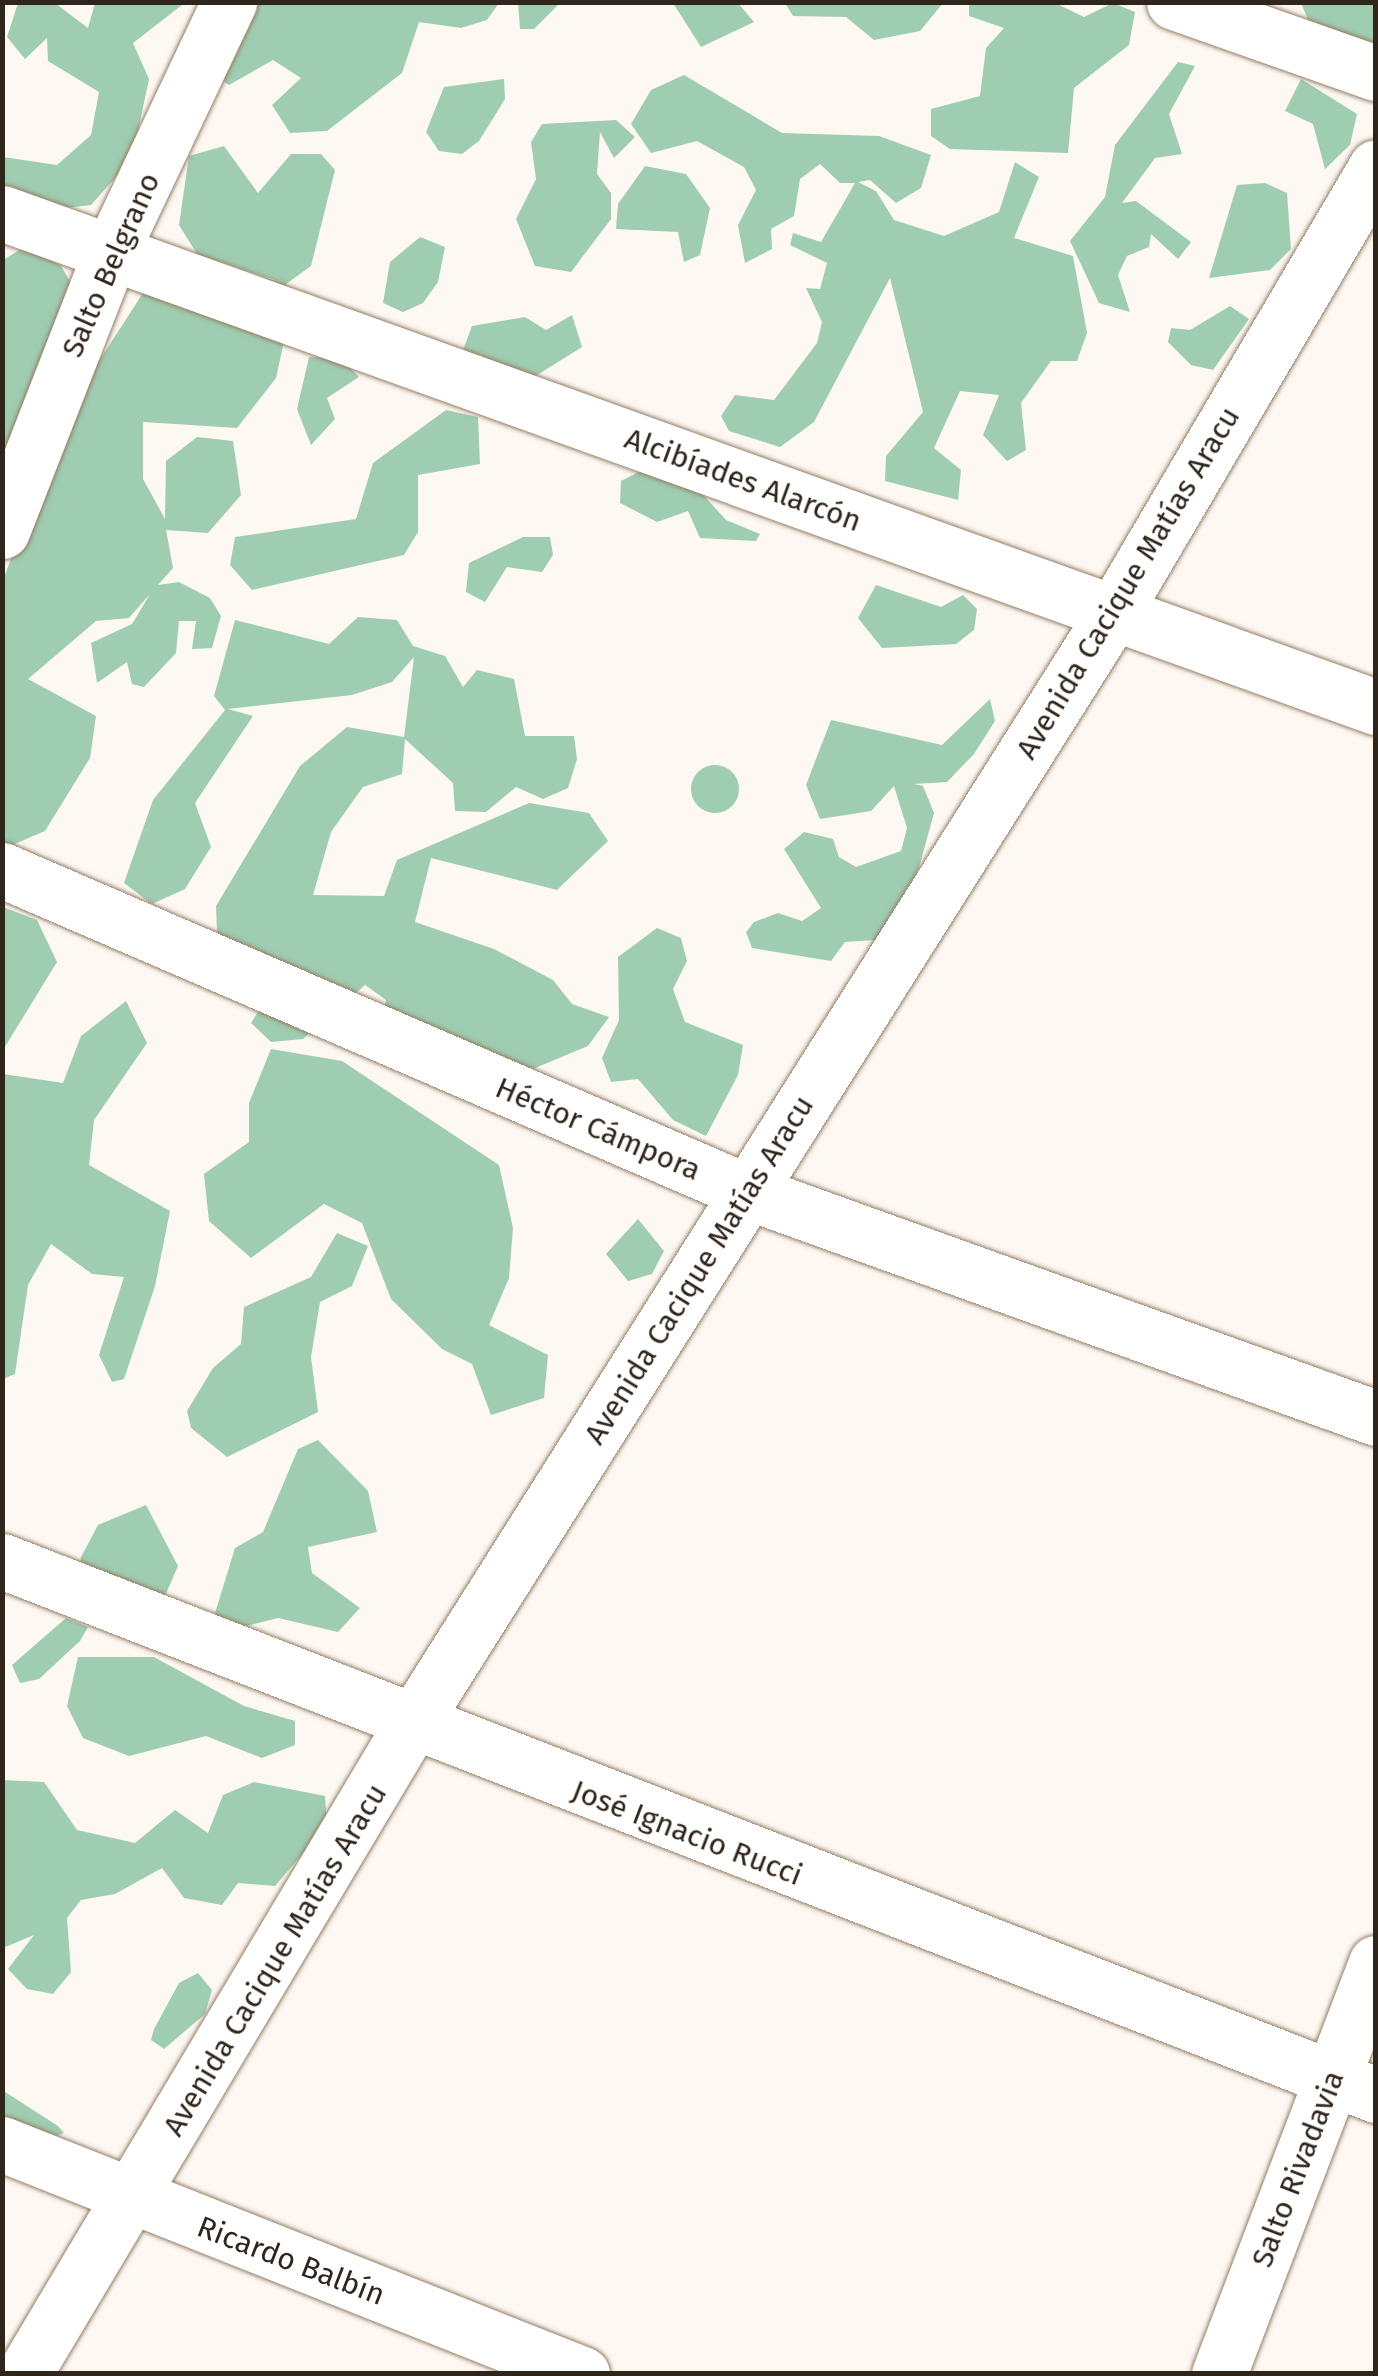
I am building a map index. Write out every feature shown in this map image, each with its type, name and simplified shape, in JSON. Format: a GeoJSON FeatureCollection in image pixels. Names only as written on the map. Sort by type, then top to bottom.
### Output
{"type":"FeatureCollection","features":[{"type":"Feature","properties":{"kind":"street","name":"Salto Belgrano"},"geometry":{"type":"LineString","coordinates":[[2,531],[110,254],[229,2]]}},
{"type":"Feature","properties":{"kind":"street"},"geometry":{"type":"LineString","coordinates":[[1174,2],[1376,73]]}},
{"type":"Feature","properties":{"kind":"street","name":"Avenida Cacique Matías Aracu"},"geometry":{"type":"LineString","coordinates":[[24,2374],[133,2199],[410,1727],[1114,612],[1376,167]]}},
{"type":"Feature","properties":{"kind":"street","name":"Alcibíades Alarcón"},"geometry":{"type":"LineString","coordinates":[[2,213],[1376,707]]}},
{"type":"Feature","properties":{"kind":"street","name":"Héctor Cámpora"},"geometry":{"type":"LineString","coordinates":[[2,870],[748,1192],[1376,1418]]}},
{"type":"Feature","properties":{"kind":"street","name":"José Ignacio Rucci"},"geometry":{"type":"LineString","coordinates":[[2,1561],[410,1727],[1354,2087]]}},
{"type":"Feature","properties":{"kind":"street","name":"Salto Rivadavia"},"geometry":{"type":"LineString","coordinates":[[1219,2374],[1354,2087],[1376,1963]]}},
{"type":"Feature","properties":{"kind":"street","name":"Ricardo Balbín"},"geometry":{"type":"LineString","coordinates":[[2,2144],[582,2374]]}},
{"type":"Feature","properties":{"kind":"green space"},"geometry":{"type":"Polygon","coordinates":[[[518,2],[560,3],[534,29],[520,29],[518,2]]]}},
{"type":"Feature","properties":{"kind":"green space"},"geometry":{"type":"Polygon","coordinates":[[[18,3],[55,3],[88,28],[95,3],[182,5],[133,43],[149,79],[132,159],[91,205],[48,210],[3,195],[3,157],[57,165],[91,135],[99,92],[48,61],[47,38],[25,59],[7,37],[18,3]]]}},
{"type":"Feature","properties":{"kind":"green space"},"geometry":{"type":"Polygon","coordinates":[[[232,3],[499,3],[487,20],[461,28],[419,22],[402,73],[327,131],[290,133],[272,105],[301,78],[273,60],[229,85],[215,75],[232,3]]]}},
{"type":"Feature","properties":{"kind":"green space"},"geometry":{"type":"Polygon","coordinates":[[[673,3],[738,3],[754,22],[701,47],[673,3]]]}},
{"type":"Feature","properties":{"kind":"green space"},"geometry":{"type":"Polygon","coordinates":[[[785,3],[943,3],[920,31],[874,40],[846,17],[793,16],[785,3]]]}},
{"type":"Feature","properties":{"kind":"green space"},"geometry":{"type":"Polygon","coordinates":[[[969,3],[1055,3],[1084,17],[1113,3],[1135,12],[1129,45],[1074,88],[1068,153],[950,149],[931,136],[931,109],[980,96],[986,48],[1004,28],[969,16],[969,3]]]}},
{"type":"Feature","properties":{"kind":"green space"},"geometry":{"type":"Polygon","coordinates":[[[1301,3],[1375,3],[1375,83],[1334,81],[1301,3]]]}},
{"type":"Feature","properties":{"kind":"green space"},"geometry":{"type":"Polygon","coordinates":[[[1178,62],[1195,66],[1169,114],[1182,154],[1155,158],[1122,203],[1136,201],[1191,242],[1178,259],[1151,234],[1149,247],[1127,256],[1118,275],[1130,312],[1099,303],[1070,241],[1105,197],[1115,145],[1178,62]]]}},
{"type":"Feature","properties":{"kind":"green space"},"geometry":{"type":"Polygon","coordinates":[[[684,75],[782,133],[879,136],[931,155],[921,188],[896,203],[870,180],[858,182],[876,191],[894,220],[944,236],[999,212],[1015,162],[1039,177],[1014,238],[1073,256],[1087,333],[1077,361],[1051,361],[1021,403],[1026,450],[1007,461],[983,435],[999,395],[960,391],[934,448],[961,470],[958,500],[885,481],[886,456],[923,412],[890,278],[814,422],[780,447],[729,431],[721,416],[735,395],[774,400],[817,343],[822,322],[806,288],[820,289],[827,263],[790,245],[793,233],[821,242],[855,183],[840,183],[820,164],[800,179],[794,216],[771,229],[772,249],[745,263],[738,225],[756,190],[744,167],[697,141],[651,153],[631,124],[651,90],[684,75]]]}},
{"type":"Feature","properties":{"kind":"green space"},"geometry":{"type":"Polygon","coordinates":[[[504,79],[505,99],[479,141],[462,154],[439,151],[426,132],[444,87],[504,79]]]}},
{"type":"Feature","properties":{"kind":"green space"},"geometry":{"type":"Polygon","coordinates":[[[1301,79],[1357,114],[1350,145],[1325,169],[1313,124],[1285,111],[1301,79]]]}},
{"type":"Feature","properties":{"kind":"green space"},"geometry":{"type":"Polygon","coordinates":[[[616,120],[635,137],[614,158],[600,132],[597,174],[611,193],[611,219],[571,272],[535,266],[516,219],[536,179],[531,142],[542,124],[616,120]]]}},
{"type":"Feature","properties":{"kind":"green space"},"geometry":{"type":"Polygon","coordinates":[[[224,146],[258,193],[291,154],[321,154],[335,170],[311,266],[286,284],[290,314],[276,378],[237,428],[143,422],[143,479],[165,519],[166,461],[197,437],[233,441],[241,495],[208,533],[166,530],[173,568],[158,585],[179,582],[210,598],[221,616],[212,648],[192,649],[196,621],[179,621],[176,653],[144,687],[132,684],[127,662],[97,683],[91,643],[132,624],[150,594],[129,618],[96,621],[28,679],[96,716],[90,758],[45,831],[3,849],[5,575],[66,412],[143,293],[194,262],[281,282],[197,254],[179,225],[189,156],[224,146]]]}},
{"type":"Feature","properties":{"kind":"green space"},"geometry":{"type":"Polygon","coordinates":[[[645,166],[686,174],[710,208],[700,255],[684,262],[678,232],[616,229],[618,204],[645,166]]]}},
{"type":"Feature","properties":{"kind":"green space"},"geometry":{"type":"Polygon","coordinates":[[[1265,183],[1287,193],[1291,249],[1270,270],[1209,278],[1237,185],[1265,183]]]}},
{"type":"Feature","properties":{"kind":"green space"},"geometry":{"type":"Polygon","coordinates":[[[420,237],[445,247],[438,282],[423,303],[403,312],[383,303],[390,262],[420,237]]]}},
{"type":"Feature","properties":{"kind":"green space"},"geometry":{"type":"Polygon","coordinates":[[[26,246],[61,266],[90,316],[3,456],[3,260],[26,246]]]}},
{"type":"Feature","properties":{"kind":"green space"},"geometry":{"type":"Polygon","coordinates":[[[1230,306],[1249,319],[1213,370],[1191,365],[1168,342],[1171,328],[1190,330],[1230,306]]]}},
{"type":"Feature","properties":{"kind":"green space"},"geometry":{"type":"Polygon","coordinates":[[[572,315],[582,347],[534,377],[488,374],[482,355],[460,358],[472,326],[525,317],[546,330],[572,315]]]}},
{"type":"Feature","properties":{"kind":"green space"},"geometry":{"type":"Polygon","coordinates":[[[309,357],[341,358],[359,377],[327,398],[335,419],[311,445],[297,409],[309,357]]]}},
{"type":"Feature","properties":{"kind":"green space"},"geometry":{"type":"Polygon","coordinates":[[[446,410],[478,417],[480,464],[418,475],[418,532],[404,555],[252,590],[230,565],[235,537],[356,519],[373,463],[446,410]]]}},
{"type":"Feature","properties":{"kind":"green space"},"geometry":{"type":"Polygon","coordinates":[[[654,464],[689,479],[726,520],[760,534],[756,541],[700,538],[688,511],[657,522],[620,503],[621,481],[654,464]]]}},
{"type":"Feature","properties":{"kind":"green space"},"geometry":{"type":"Polygon","coordinates":[[[523,537],[550,537],[553,555],[542,572],[507,567],[485,602],[466,592],[469,563],[523,537]]]}},
{"type":"Feature","properties":{"kind":"green space"},"geometry":{"type":"Polygon","coordinates":[[[876,585],[941,607],[963,595],[977,609],[974,630],[956,644],[882,648],[858,618],[876,585]]]}},
{"type":"Feature","properties":{"kind":"green space"},"geometry":{"type":"Polygon","coordinates":[[[358,617],[397,620],[413,646],[445,656],[463,687],[477,670],[514,679],[525,736],[574,736],[577,759],[568,788],[543,799],[516,787],[486,812],[455,811],[453,783],[405,739],[402,774],[363,787],[331,832],[313,895],[384,896],[397,860],[529,803],[589,813],[608,841],[557,890],[431,858],[415,922],[494,949],[553,980],[572,1004],[609,1017],[588,1046],[494,1085],[377,1048],[386,1000],[365,985],[303,1039],[271,1042],[251,1023],[265,1001],[218,956],[216,906],[300,766],[347,727],[404,737],[414,657],[392,682],[352,695],[228,709],[253,716],[195,803],[211,847],[185,889],[152,904],[124,883],[153,800],[225,710],[214,696],[235,620],[329,644],[358,617]]]}},
{"type":"Feature","properties":{"kind":"green space"},"geometry":{"type":"Polygon","coordinates":[[[990,699],[995,721],[974,754],[947,782],[914,784],[923,786],[934,813],[907,911],[875,940],[845,942],[831,961],[752,948],[746,932],[754,922],[778,913],[802,921],[821,908],[784,849],[804,832],[833,839],[839,857],[856,867],[901,851],[907,828],[894,786],[871,811],[820,819],[806,785],[831,720],[942,745],[990,699]]]}},
{"type":"Feature","properties":{"kind":"green space"},"geometry":{"type":"Polygon","coordinates":[[[715,765],[732,772],[739,789],[732,806],[715,813],[698,806],[691,789],[698,772],[715,765]]]}},
{"type":"Feature","properties":{"kind":"green space"},"geometry":{"type":"Polygon","coordinates":[[[3,907],[37,920],[57,962],[3,1050],[3,907]]]}},
{"type":"Feature","properties":{"kind":"green space"},"geometry":{"type":"Polygon","coordinates":[[[657,928],[681,938],[687,961],[673,989],[685,1022],[743,1045],[738,1075],[706,1136],[673,1120],[638,1079],[611,1082],[602,1058],[619,1020],[618,957],[657,928]]]}},
{"type":"Feature","properties":{"kind":"green space"},"geometry":{"type":"Polygon","coordinates":[[[126,1001],[147,1043],[94,1120],[89,1165],[170,1211],[155,1286],[124,1379],[112,1382],[99,1355],[124,1277],[92,1274],[51,1244],[28,1285],[15,1374],[3,1379],[3,1074],[63,1083],[81,1036],[126,1001]]]}},
{"type":"Feature","properties":{"kind":"green space"},"geometry":{"type":"Polygon","coordinates":[[[271,1049],[342,1061],[499,1165],[513,1228],[509,1278],[489,1325],[548,1355],[544,1398],[491,1415],[472,1364],[442,1349],[391,1299],[362,1223],[324,1204],[251,1258],[209,1221],[204,1174],[249,1142],[249,1103],[271,1049]]]}},
{"type":"Feature","properties":{"kind":"green space"},"geometry":{"type":"Polygon","coordinates":[[[638,1219],[664,1251],[652,1274],[628,1281],[606,1254],[638,1219]]]}},
{"type":"Feature","properties":{"kind":"green space"},"geometry":{"type":"Polygon","coordinates":[[[337,1233],[368,1246],[352,1286],[320,1302],[311,1357],[318,1412],[227,1457],[191,1428],[187,1411],[213,1368],[241,1344],[244,1307],[311,1277],[337,1233]]]}},
{"type":"Feature","properties":{"kind":"green space"},"geometry":{"type":"Polygon","coordinates":[[[318,1440],[368,1491],[377,1532],[308,1547],[312,1573],[360,1608],[338,1632],[278,1618],[238,1628],[212,1623],[235,1548],[263,1532],[298,1449],[318,1440]]]}},
{"type":"Feature","properties":{"kind":"green space"},"geometry":{"type":"Polygon","coordinates":[[[146,1505],[178,1566],[164,1598],[75,1603],[81,1557],[98,1525],[146,1505]]]}},
{"type":"Feature","properties":{"kind":"green space"},"geometry":{"type":"Polygon","coordinates":[[[66,1618],[88,1627],[80,1641],[39,1679],[20,1683],[12,1665],[66,1618]]]}},
{"type":"Feature","properties":{"kind":"green space"},"geometry":{"type":"Polygon","coordinates":[[[78,1657],[154,1657],[244,1706],[295,1721],[295,1745],[262,1758],[206,1736],[129,1756],[83,1738],[67,1706],[78,1657]]]}},
{"type":"Feature","properties":{"kind":"green space"},"geometry":{"type":"Polygon","coordinates":[[[3,1780],[44,1782],[77,1830],[135,1843],[175,1810],[208,1833],[223,1795],[254,1782],[325,1796],[327,1825],[275,1886],[238,1883],[222,1905],[184,1898],[162,1868],[115,1894],[81,1900],[67,1918],[71,1972],[53,1994],[27,1989],[8,1969],[34,1935],[3,1948],[3,1780]]]}},
{"type":"Feature","properties":{"kind":"green space"},"geometry":{"type":"Polygon","coordinates":[[[198,1973],[212,1990],[205,2014],[164,2049],[151,2040],[154,2029],[179,1983],[198,1973]]]}},
{"type":"Feature","properties":{"kind":"green space"},"geometry":{"type":"Polygon","coordinates":[[[2,2090],[64,2133],[47,2140],[3,2128],[2,2090]]]}}]}
